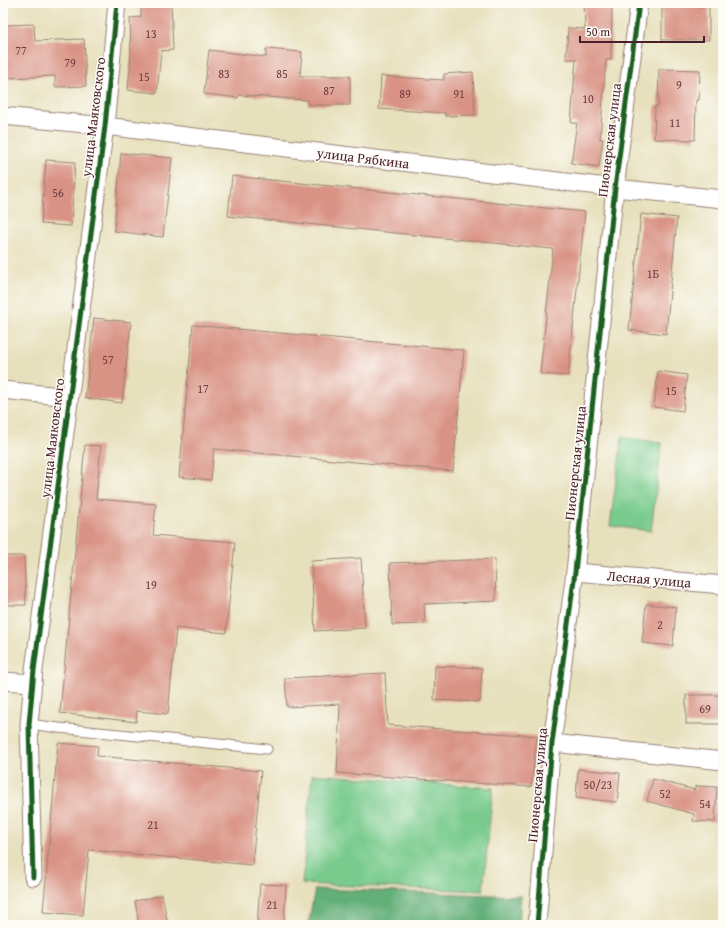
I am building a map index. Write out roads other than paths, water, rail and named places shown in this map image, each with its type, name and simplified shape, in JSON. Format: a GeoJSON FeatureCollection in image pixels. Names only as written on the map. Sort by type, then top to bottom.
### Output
{"type":"FeatureCollection","features":[{"type":"Feature","properties":{"kind":"street","name":"улица Маяковского"},"geometry":{"type":"LineString","coordinates":[[33,877],[29,724],[69,397],[105,126],[117,3]]}},
{"type":"Feature","properties":{"kind":"street","name":"Пионерская улица"},"geometry":{"type":"LineString","coordinates":[[537,925],[552,743],[575,572],[615,188],[639,3]]}},
{"type":"Feature","properties":{"kind":"street","name":"улица Рябкина"},"geometry":{"type":"LineString","coordinates":[[3,116],[105,126],[615,188],[723,199]]}},
{"type":"Feature","properties":{"kind":"street"},"geometry":{"type":"LineString","coordinates":[[3,390],[69,397]]}},
{"type":"Feature","properties":{"kind":"street","name":"Лесная улица"},"geometry":{"type":"LineString","coordinates":[[575,572],[723,585]]}},
{"type":"Feature","properties":{"kind":"street"},"geometry":{"type":"LineString","coordinates":[[3,681],[33,683]]}},
{"type":"Feature","properties":{"kind":"street"},"geometry":{"type":"LineString","coordinates":[[552,743],[723,761]]}},
{"type":"Feature","properties":{"kind":"lane"},"geometry":{"type":"LineString","coordinates":[[29,724],[267,749]]}}]}
